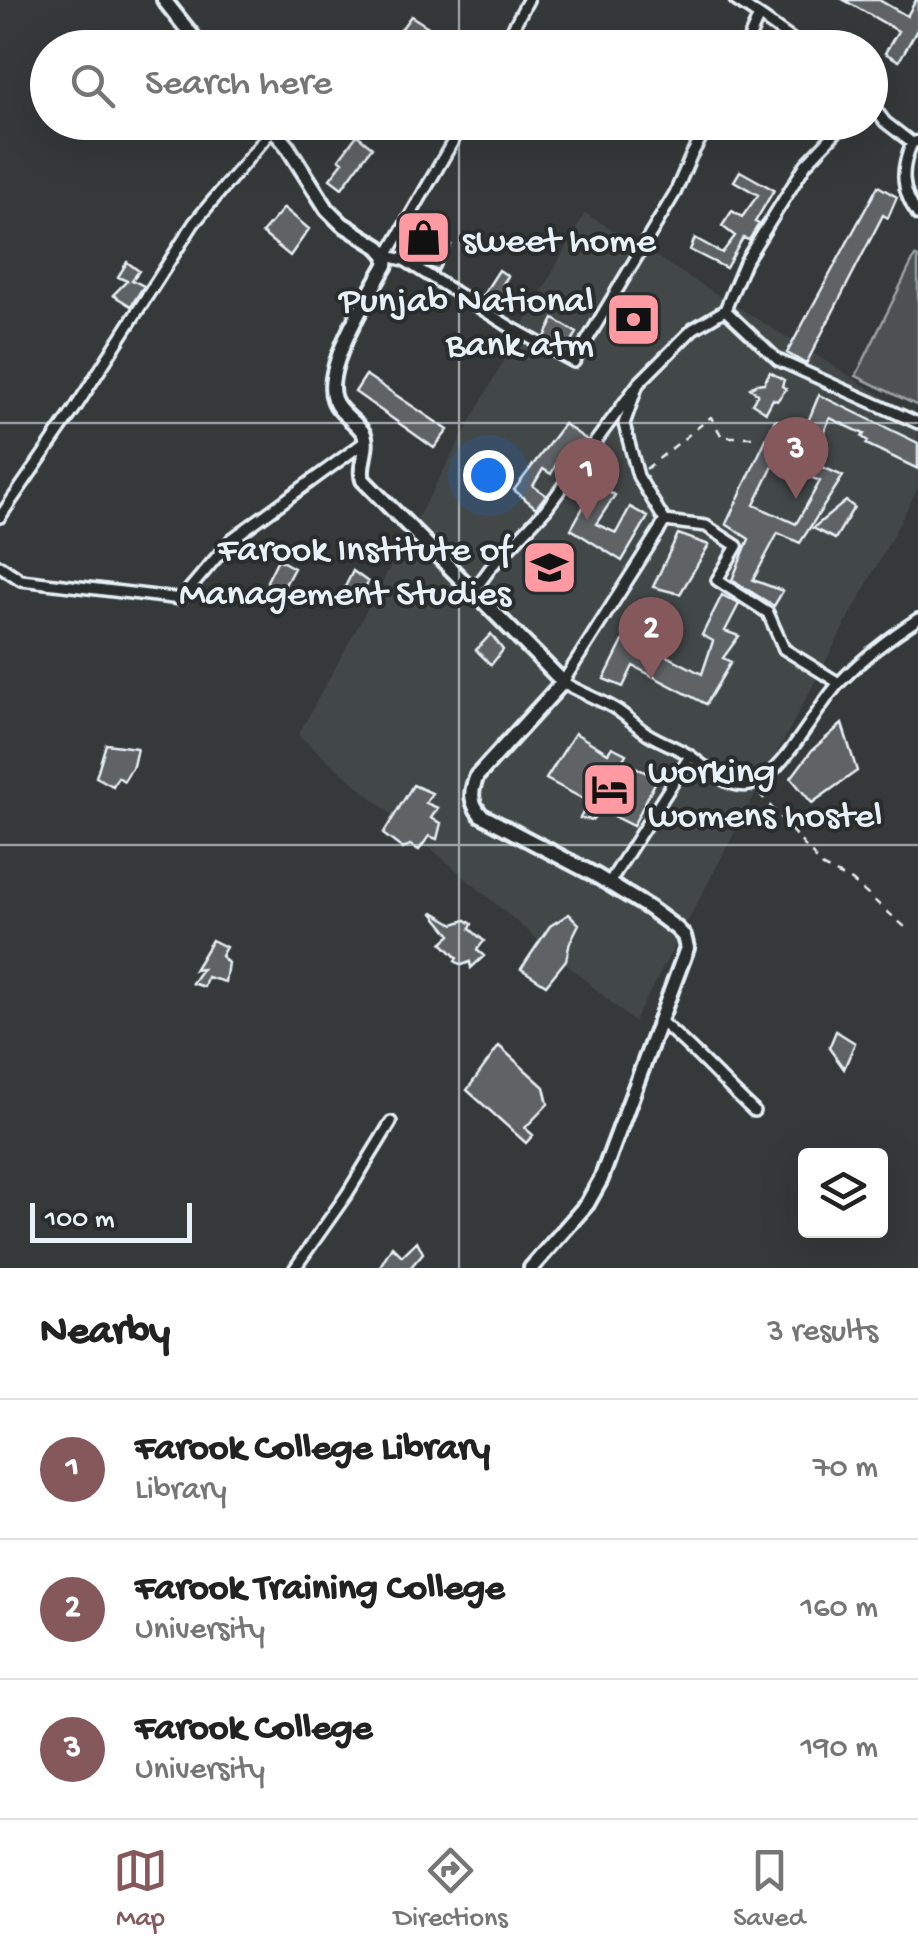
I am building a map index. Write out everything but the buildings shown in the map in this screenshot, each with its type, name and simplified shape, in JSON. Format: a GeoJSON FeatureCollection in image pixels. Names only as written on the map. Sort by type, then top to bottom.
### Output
{"type":"FeatureCollection","features":[{"type":"Feature","properties":{"kind":"main road"},"geometry":{"type":"LineString","coordinates":[[167,1],[189,30]]}},
{"type":"Feature","properties":{"kind":"main road"},"geometry":{"type":"LineString","coordinates":[[281,140],[326,209],[387,256],[386,265],[346,339],[331,385],[335,404],[366,440],[361,466],[363,480],[563,682],[477,776],[471,795],[474,806],[481,815],[649,908],[684,936],[687,948],[601,1180],[587,1204],[531,1268]]}},
{"type":"Feature","properties":{"kind":"street"},"geometry":{"type":"LineString","coordinates":[[512,30],[528,0]]}},
{"type":"Feature","properties":{"kind":"street"},"geometry":{"type":"LineString","coordinates":[[735,0],[779,30]]}},
{"type":"Feature","properties":{"kind":"street"},"geometry":{"type":"LineString","coordinates":[[753,30],[759,16]]}},
{"type":"Feature","properties":{"kind":"street"},"geometry":{"type":"LineString","coordinates":[[888,123],[915,142],[903,164],[907,200],[918,215]]}},
{"type":"Feature","properties":{"kind":"street"},"geometry":{"type":"LineString","coordinates":[[0,517],[194,223],[259,140]]}},
{"type":"Feature","properties":{"kind":"street"},"geometry":{"type":"LineString","coordinates":[[454,140],[387,256],[404,260],[574,362],[656,218],[676,193],[700,140]]}},
{"type":"Feature","properties":{"kind":"street"},"geometry":{"type":"LineString","coordinates":[[474,592],[492,566],[546,509],[638,384],[692,329],[725,310],[744,262],[806,164],[829,140]]}},
{"type":"Feature","properties":{"kind":"street"},"geometry":{"type":"LineString","coordinates":[[725,310],[778,360],[918,422]]}},
{"type":"Feature","properties":{"kind":"street"},"geometry":{"type":"LineString","coordinates":[[638,384],[624,424],[638,476],[665,521]]}},
{"type":"Feature","properties":{"kind":"street"},"geometry":{"type":"LineString","coordinates":[[0,566],[21,580],[181,599],[232,539],[366,440]]}},
{"type":"Feature","properties":{"kind":"street"},"geometry":{"type":"LineString","coordinates":[[665,521],[563,682],[619,711],[650,736],[690,756],[721,778],[751,785],[766,776],[814,720],[838,683],[895,634],[918,620]]}},
{"type":"Feature","properties":{"kind":"street"},"geometry":{"type":"LineString","coordinates":[[665,521],[706,526],[737,546],[717,580],[768,613],[784,649],[838,683]]}},
{"type":"Feature","properties":{"kind":"street"},"geometry":{"type":"LineString","coordinates":[[610,884],[690,756]]}},
{"type":"Feature","properties":{"kind":"street"},"geometry":{"type":"LineString","coordinates":[[661,1022],[692,1047],[719,1080],[754,1111]]}},
{"type":"Feature","properties":{"kind":"street"},"geometry":{"type":"LineString","coordinates":[[300,1267],[392,1122]]}},
{"type":"Feature","properties":{"kind":"path"},"geometry":{"type":"LineString","coordinates":[[638,476],[712,417],[722,437],[755,437]]}},
{"type":"Feature","properties":{"kind":"path"},"geometry":{"type":"LineString","coordinates":[[751,785],[823,866],[852,881],[905,928]]}},
{"type":"Feature","properties":{"kind":"shaded area"},"geometry":{"type":"Polygon","coordinates":[[[585,213],[918,418],[918,488],[634,1022],[298,735],[585,213]]]}},
{"type":"Feature","properties":{"kind":"shaded area"},"geometry":{"type":"Polygon","coordinates":[[[915,256],[918,258],[918,406],[856,376],[915,256]]]}},
{"type":"Feature","properties":{"kind":"place","name":"sweet home"},"geometry":{"type":"Point","coordinates":[423,237]}},
{"type":"Feature","properties":{"kind":"place","name":"Punjab National Bank atm"},"geometry":{"type":"Point","coordinates":[633,319]}},
{"type":"Feature","properties":{"kind":"place","name":"Farook College"},"geometry":{"type":"Point","coordinates":[796,499]}},
{"type":"Feature","properties":{"kind":"place","name":"Farook College Library"},"geometry":{"type":"Point","coordinates":[587,520]}},
{"type":"Feature","properties":{"kind":"place","name":"Farook Institute of Management Studies"},"geometry":{"type":"Point","coordinates":[550,568]}},
{"type":"Feature","properties":{"kind":"place","name":"Farook Training College"},"geometry":{"type":"Point","coordinates":[651,679]}},
{"type":"Feature","properties":{"kind":"place","name":"working womens hostel"},"geometry":{"type":"Point","coordinates":[609,790]}}]}
